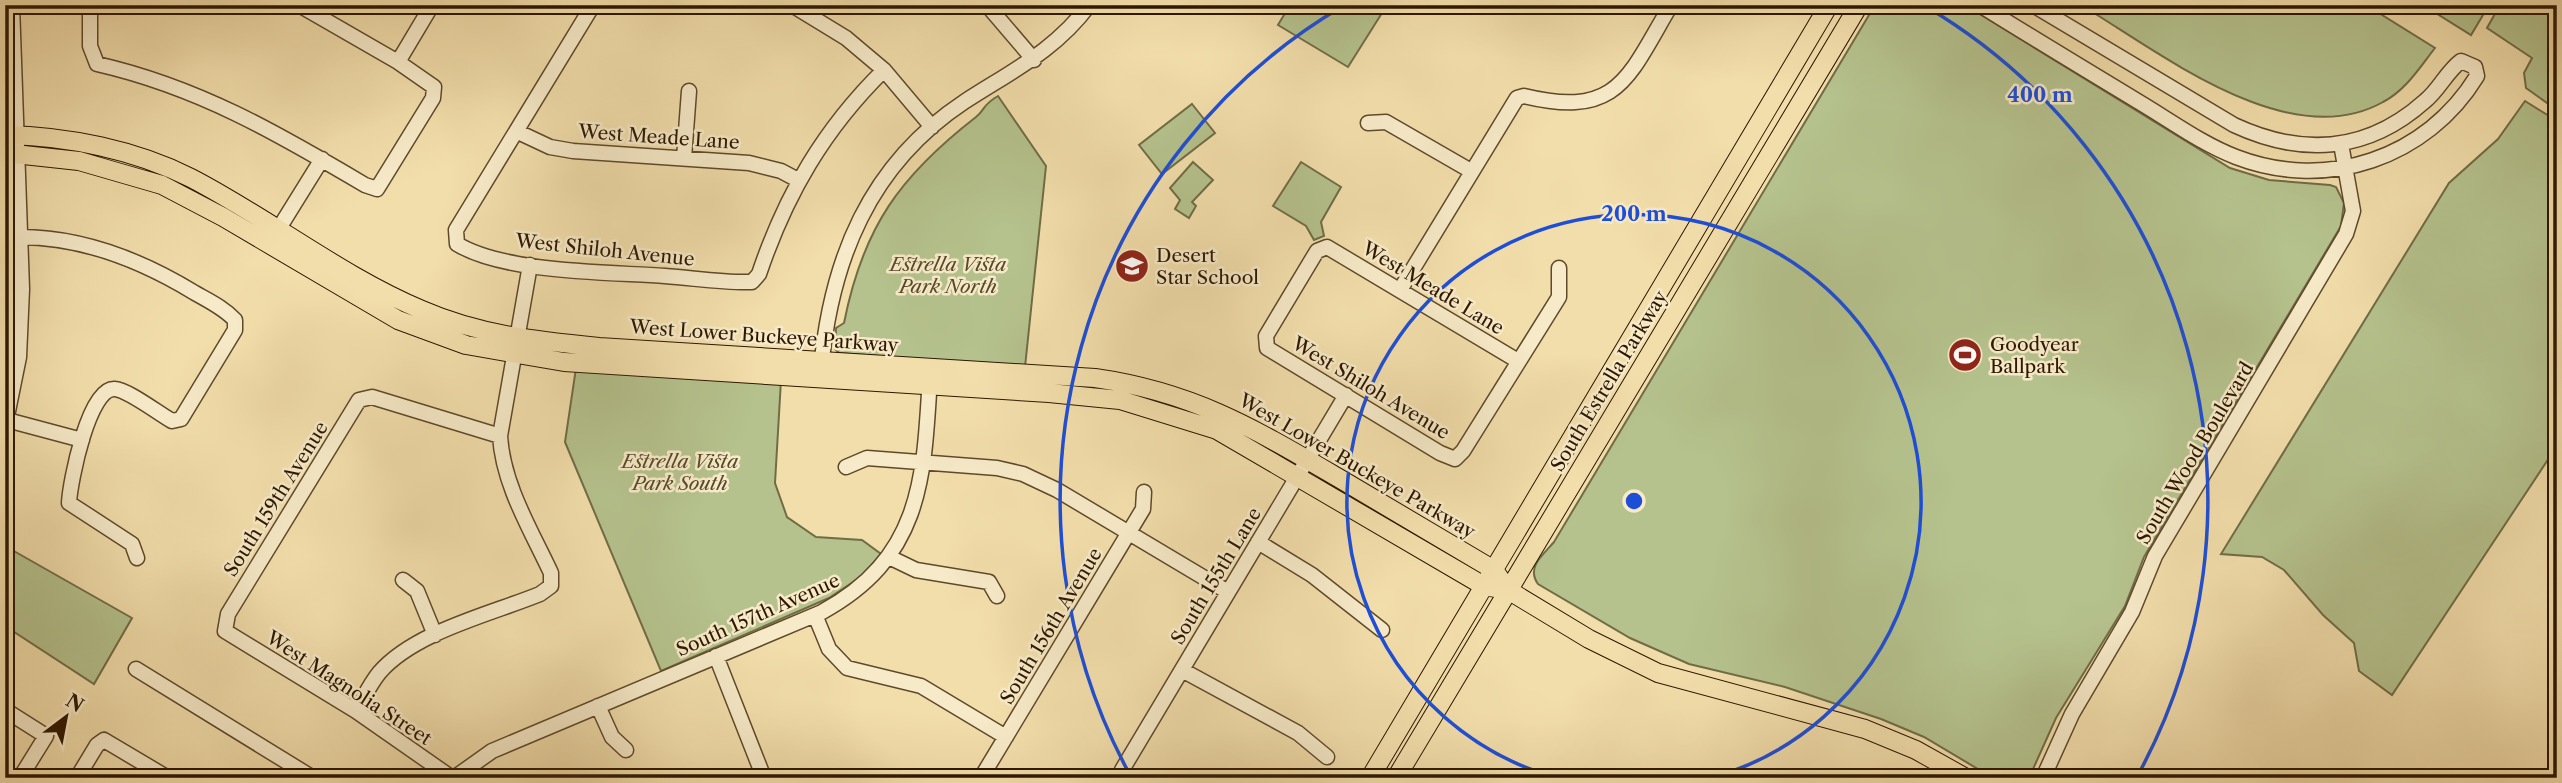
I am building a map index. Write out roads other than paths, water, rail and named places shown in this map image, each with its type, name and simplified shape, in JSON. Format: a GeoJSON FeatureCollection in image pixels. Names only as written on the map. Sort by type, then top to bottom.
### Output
{"type":"FeatureCollection","features":[{"type":"Feature","properties":{"kind":"main road","name":"South Estrella Parkway"},"geometry":{"type":"LineString","coordinates":[[1370,778],[1829,5]]}},
{"type":"Feature","properties":{"kind":"main road","name":"South Estrella Parkway"},"geometry":{"type":"LineString","coordinates":[[1396,778],[1859,5]]}},
{"type":"Feature","properties":{"kind":"main road","name":"West Lower Buckeye Parkway"},"geometry":{"type":"LineString","coordinates":[[11,144],[85,144],[164,166],[274,237],[412,306],[517,347],[564,362],[821,379],[930,377]]}},
{"type":"Feature","properties":{"kind":"main road","name":"West Lower Buckeye Parkway"},"geometry":{"type":"LineString","coordinates":[[517,347],[599,347],[822,359],[930,377],[1121,400],[1217,430],[1303,467],[1494,570],[1508,590]]}},
{"type":"Feature","properties":{"kind":"main road","name":"West Lower Buckeye Parkway"},"geometry":{"type":"LineString","coordinates":[[1303,467],[1484,586],[1508,590],[1589,639],[1658,673],[1865,729],[1916,750],[1966,778]]}},
{"type":"Feature","properties":{"kind":"street"},"geometry":{"type":"LineString","coordinates":[[12,5],[11,144],[20,237],[20,340],[6,423],[82,440]]}},
{"type":"Feature","properties":{"kind":"street"},"geometry":{"type":"LineString","coordinates":[[90,5],[90,46],[97,64],[188,91],[246,116],[377,189],[433,99],[434,87],[398,62],[299,5]]}},
{"type":"Feature","properties":{"kind":"street"},"geometry":{"type":"LineString","coordinates":[[398,62],[432,5]]}},
{"type":"Feature","properties":{"kind":"street"},"geometry":{"type":"LineString","coordinates":[[518,132],[593,5]]}},
{"type":"Feature","properties":{"kind":"street"},"geometry":{"type":"LineString","coordinates":[[792,5],[846,38],[884,70],[932,127]]}},
{"type":"Feature","properties":{"kind":"street"},"geometry":{"type":"LineString","coordinates":[[821,379],[832,291],[853,231],[891,170],[932,127],[964,102],[1034,60],[1068,31],[1089,5]]}},
{"type":"Feature","properties":{"kind":"street"},"geometry":{"type":"LineString","coordinates":[[1399,290],[1509,107],[1517,98],[1524,96],[1572,104],[1599,99],[1630,73],[1671,5]]}},
{"type":"Feature","properties":{"kind":"street"},"geometry":{"type":"LineString","coordinates":[[1980,5],[2207,143],[2236,157],[2293,170],[2347,168],[2384,158],[2437,125],[2466,94],[2477,76],[2475,67],[2461,61],[2429,98],[2395,125],[2368,138],[2341,144],[2294,143],[2247,131],[2033,5]]}},
{"type":"Feature","properties":{"kind":"street"},"geometry":{"type":"LineString","coordinates":[[988,6],[1034,60]]}},
{"type":"Feature","properties":{"kind":"street"},"geometry":{"type":"LineString","coordinates":[[798,180],[831,127],[884,70]]}},
{"type":"Feature","properties":{"kind":"street"},"geometry":{"type":"LineString","coordinates":[[684,158],[689,92]]}},
{"type":"Feature","properties":{"kind":"street"},"geometry":{"type":"LineString","coordinates":[[1368,123],[1386,122],[1471,171]]}},
{"type":"Feature","properties":{"kind":"street","name":"West Meade Lane"},"geometry":{"type":"LineString","coordinates":[[518,132],[550,147],[749,163],[774,169],[798,180]]}},
{"type":"Feature","properties":{"kind":"street","name":"West Shiloh Avenue"},"geometry":{"type":"LineString","coordinates":[[518,132],[456,230],[457,244],[467,250],[530,264],[752,282],[759,274],[776,226],[798,180]]}},
{"type":"Feature","properties":{"kind":"street","name":"South Wood Boulevard"},"geometry":{"type":"LineString","coordinates":[[2043,778],[2071,714],[2132,612],[2155,556],[2346,234],[2353,211],[2341,144]]}},
{"type":"Feature","properties":{"kind":"street"},"geometry":{"type":"LineString","coordinates":[[274,237],[322,159]]}},
{"type":"Feature","properties":{"kind":"street"},"geometry":{"type":"LineString","coordinates":[[20,237],[60,239],[127,257],[178,282],[227,311],[235,320],[235,330],[181,419],[172,421],[117,389],[105,390],[97,397],[82,440],[69,503],[132,544],[137,558]]}},
{"type":"Feature","properties":{"kind":"street","name":"West Meade Lane"},"geometry":{"type":"LineString","coordinates":[[1267,348],[1266,336],[1317,251],[1327,247],[1518,362]]}},
{"type":"Feature","properties":{"kind":"street"},"geometry":{"type":"LineString","coordinates":[[356,711],[378,674],[404,651],[435,635],[540,594],[551,586],[551,573],[507,478],[500,436],[530,264]]}},
{"type":"Feature","properties":{"kind":"street"},"geometry":{"type":"LineString","coordinates":[[1518,362],[1559,296],[1559,268]]}},
{"type":"Feature","properties":{"kind":"street","name":"West Shiloh Avenue"},"geometry":{"type":"LineString","coordinates":[[1267,348],[1440,453],[1455,459],[1518,362]]}},
{"type":"Feature","properties":{"kind":"street","name":"South 157th Avenue"},"geometry":{"type":"LineString","coordinates":[[453,778],[492,751],[816,615],[856,591],[889,557],[912,514],[922,463],[930,377]]}},
{"type":"Feature","properties":{"kind":"street","name":"South 155th Lane"},"geometry":{"type":"LineString","coordinates":[[1121,778],[1182,670],[1346,395]]}},
{"type":"Feature","properties":{"kind":"street","name":"South 159th Avenue"},"geometry":{"type":"LineString","coordinates":[[225,631],[228,614],[359,400],[372,397],[500,436]]}},
{"type":"Feature","properties":{"kind":"street"},"geometry":{"type":"LineString","coordinates":[[846,467],[867,458],[997,468],[1023,474],[1043,482],[1228,592]]}},
{"type":"Feature","properties":{"kind":"street","name":"South 156th Avenue"},"geometry":{"type":"LineString","coordinates":[[981,778],[1143,509],[1144,492]]}},
{"type":"Feature","properties":{"kind":"street"},"geometry":{"type":"LineString","coordinates":[[1258,542],[1312,575],[1382,630]]}},
{"type":"Feature","properties":{"kind":"street"},"geometry":{"type":"LineString","coordinates":[[889,557],[916,570],[989,582],[997,596]]}},
{"type":"Feature","properties":{"kind":"street"},"geometry":{"type":"LineString","coordinates":[[403,580],[417,591],[435,635]]}},
{"type":"Feature","properties":{"kind":"street"},"geometry":{"type":"LineString","coordinates":[[816,615],[830,649],[847,668],[921,686],[1006,737]]}},
{"type":"Feature","properties":{"kind":"street","name":"West Magnolia Street"},"geometry":{"type":"LineString","coordinates":[[225,631],[356,711],[453,778]]}},
{"type":"Feature","properties":{"kind":"street"},"geometry":{"type":"LineString","coordinates":[[716,656],[764,778]]}},
{"type":"Feature","properties":{"kind":"street"},"geometry":{"type":"LineString","coordinates":[[136,669],[313,778]]}},
{"type":"Feature","properties":{"kind":"street"},"geometry":{"type":"LineString","coordinates":[[1182,670],[1298,733],[1327,757]]}},
{"type":"Feature","properties":{"kind":"street"},"geometry":{"type":"LineString","coordinates":[[598,706],[612,737],[626,750]]}},
{"type":"Feature","properties":{"kind":"street"},"geometry":{"type":"LineString","coordinates":[[5,710],[46,736],[20,778]]}},
{"type":"Feature","properties":{"kind":"street"},"geometry":{"type":"LineString","coordinates":[[77,778],[97,745],[104,740],[167,778]]}},
{"type":"Feature","properties":{"kind":"place","name":"Desert Star School"},"geometry":{"type":"Point","coordinates":[1132,266]}},
{"type":"Feature","properties":{"kind":"place","name":"Goodyear Ballpark"},"geometry":{"type":"Point","coordinates":[1965,355]}},
{"type":"Feature","properties":{"kind":"park label","name":"Estrella Vista Park North"},"geometry":{"type":"Point","coordinates":[948,275]}},
{"type":"Feature","properties":{"kind":"park label","name":"Estrella Vista Park South"},"geometry":{"type":"Point","coordinates":[680,472]}}]}
